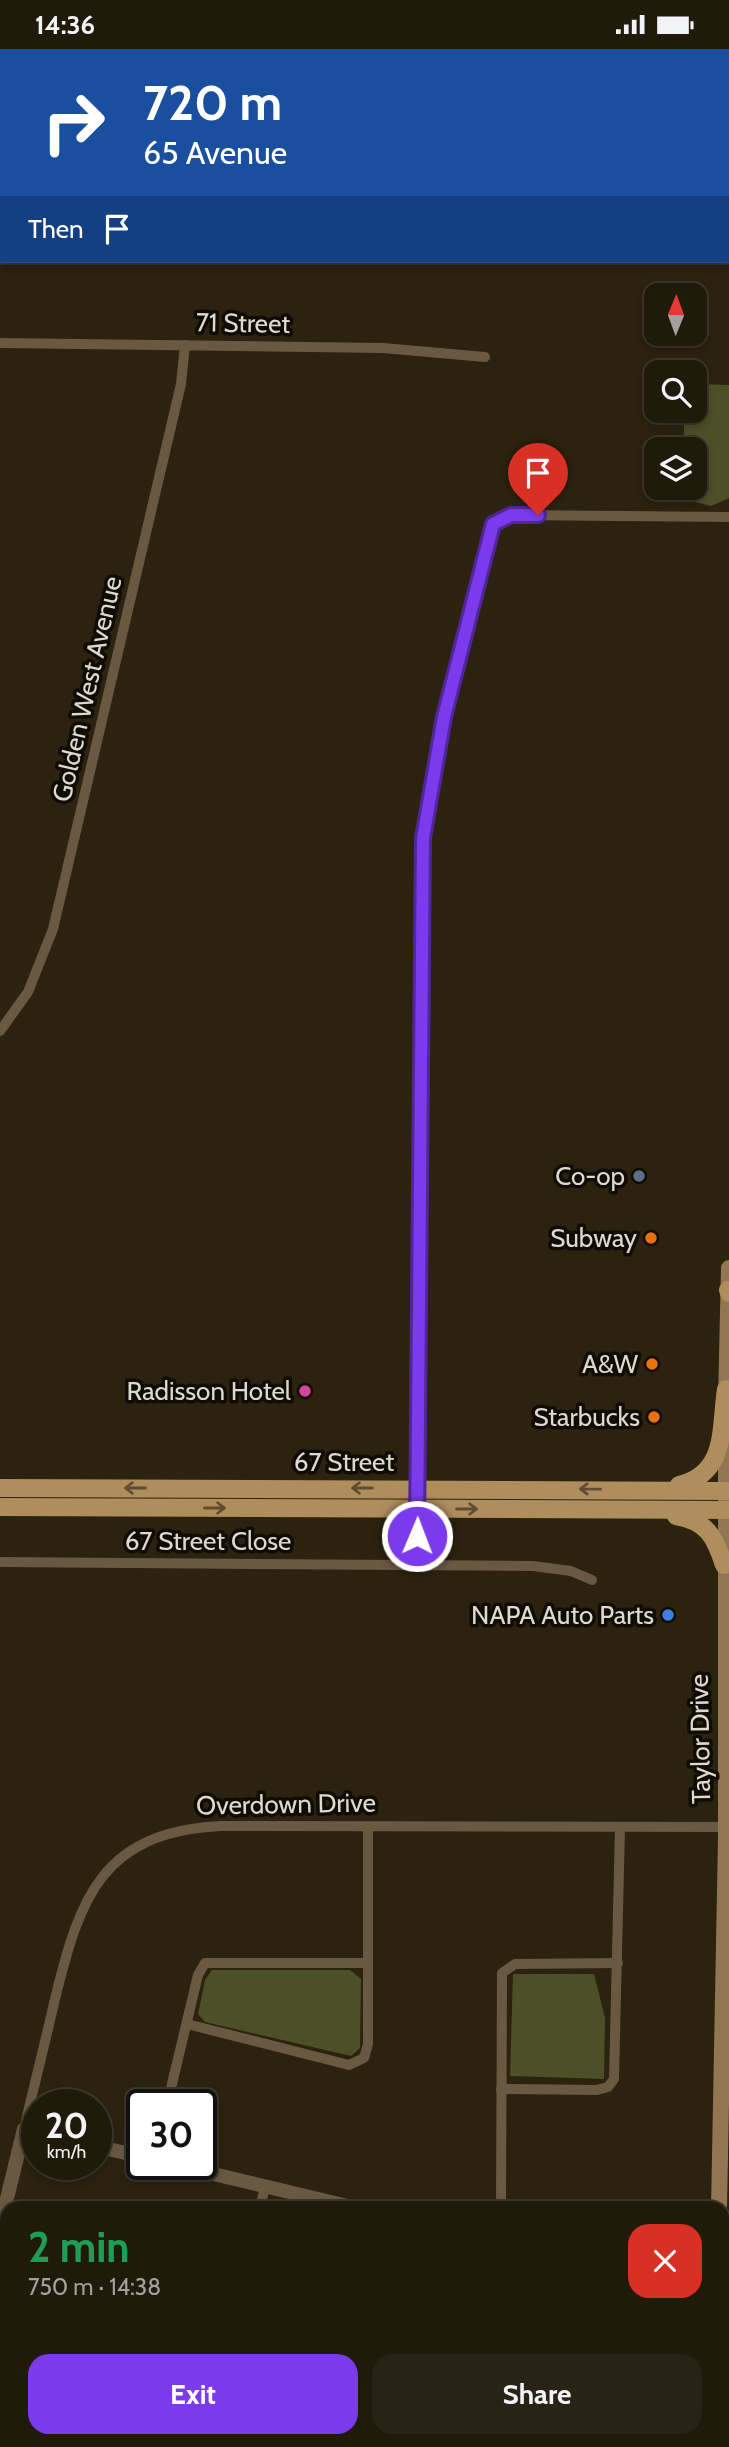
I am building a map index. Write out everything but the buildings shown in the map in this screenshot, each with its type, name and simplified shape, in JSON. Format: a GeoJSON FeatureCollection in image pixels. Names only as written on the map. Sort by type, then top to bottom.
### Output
{"type":"FeatureCollection","features":[{"type":"Feature","properties":{"kind":"main road","name":"Taylor Drive"},"geometry":{"type":"LineString","coordinates":[[719,2201],[726,1827],[724,1565],[729,1268]]}},
{"type":"Feature","properties":{"kind":"main road"},"geometry":{"type":"LineString","coordinates":[[658,1491],[688,1483],[708,1473],[717,1452],[726,1388]]}},
{"type":"Feature","properties":{"kind":"main road","name":"67 Street"},"geometry":{"type":"LineString","coordinates":[[0,1488],[727,1491]]}},
{"type":"Feature","properties":{"kind":"main road","name":"67 Street"},"geometry":{"type":"LineString","coordinates":[[0,1507],[727,1510]]}},
{"type":"Feature","properties":{"kind":"main road"},"geometry":{"type":"LineString","coordinates":[[634,1509],[699,1523],[716,1539],[724,1565]]}},
{"type":"Feature","properties":{"kind":"street","name":"71 Street"},"geometry":{"type":"LineString","coordinates":[[0,343],[383,348],[485,357]]}},
{"type":"Feature","properties":{"kind":"street","name":"Golden West Avenue"},"geometry":{"type":"LineString","coordinates":[[0,1031],[28,992],[53,929],[178,397],[185,345]]}},
{"type":"Feature","properties":{"kind":"street"},"geometry":{"type":"LineString","coordinates":[[416,1565],[423,838],[444,717],[493,524],[511,515],[729,517]]}},
{"type":"Feature","properties":{"kind":"street","name":"67 Street Close"},"geometry":{"type":"LineString","coordinates":[[0,1562],[555,1568],[592,1580]]}},
{"type":"Feature","properties":{"kind":"street","name":"Overdown Drive"},"geometry":{"type":"LineString","coordinates":[[39,2089],[73,1927],[94,1887],[114,1864],[152,1840],[200,1827],[726,1827]]}},
{"type":"Feature","properties":{"kind":"street"},"geometry":{"type":"LineString","coordinates":[[501,2089],[597,2090],[611,2084],[615,2075],[620,1827]]}},
{"type":"Feature","properties":{"kind":"street"},"geometry":{"type":"LineString","coordinates":[[187,2024],[349,2065],[358,2064],[364,2058],[367,2049],[368,1828]]}},
{"type":"Feature","properties":{"kind":"street"},"geometry":{"type":"LineString","coordinates":[[171,2089],[198,1976],[205,1963],[368,1963]]}},
{"type":"Feature","properties":{"kind":"street"},"geometry":{"type":"LineString","coordinates":[[501,2201],[501,1978],[504,1969],[520,1963],[618,1963]]}},
{"type":"Feature","properties":{"kind":"street","name":"Overdown Drive"},"geometry":{"type":"LineString","coordinates":[[8,2201],[21,2160]]}},
{"type":"Feature","properties":{"kind":"street"},"geometry":{"type":"LineString","coordinates":[[217,2175],[327,2201]]}},
{"type":"Feature","properties":{"kind":"street"},"geometry":{"type":"LineString","coordinates":[[262,2201],[265,2186]]}},
{"type":"Feature","properties":{"kind":"green space"},"geometry":{"type":"Polygon","coordinates":[[[707,384],[729,385],[729,498],[711,506],[687,500],[707,500],[707,437],[684,437],[684,423],[707,423],[707,384]]]}},
{"type":"Feature","properties":{"kind":"green space"},"geometry":{"type":"Polygon","coordinates":[[[212,1970],[350,1970],[361,1979],[360,2048],[351,2056],[205,2022],[198,2014],[205,1980],[212,1970]]]}},
{"type":"Feature","properties":{"kind":"green space"},"geometry":{"type":"Polygon","coordinates":[[[513,1974],[594,1974],[605,2018],[604,2079],[510,2076],[513,1974]]]}},
{"type":"Feature","properties":{"kind":"place","name":"Co-op"},"geometry":{"type":"Point","coordinates":[639,1176]}},
{"type":"Feature","properties":{"kind":"place","name":"Subway"},"geometry":{"type":"Point","coordinates":[651,1238]}},
{"type":"Feature","properties":{"kind":"place","name":"A&W"},"geometry":{"type":"Point","coordinates":[652,1364]}},
{"type":"Feature","properties":{"kind":"place","name":"Radisson Hotel"},"geometry":{"type":"Point","coordinates":[305,1391]}},
{"type":"Feature","properties":{"kind":"place","name":"Starbucks"},"geometry":{"type":"Point","coordinates":[654,1417]}},
{"type":"Feature","properties":{"kind":"place","name":"NAPA Auto Parts"},"geometry":{"type":"Point","coordinates":[668,1615]}},
{"type":"Feature","properties":{"kind":"route"},"geometry":{"type":"LineString","coordinates":[[417,1536],[423,838],[444,717],[493,524],[511,515],[538,515]]}}]}
